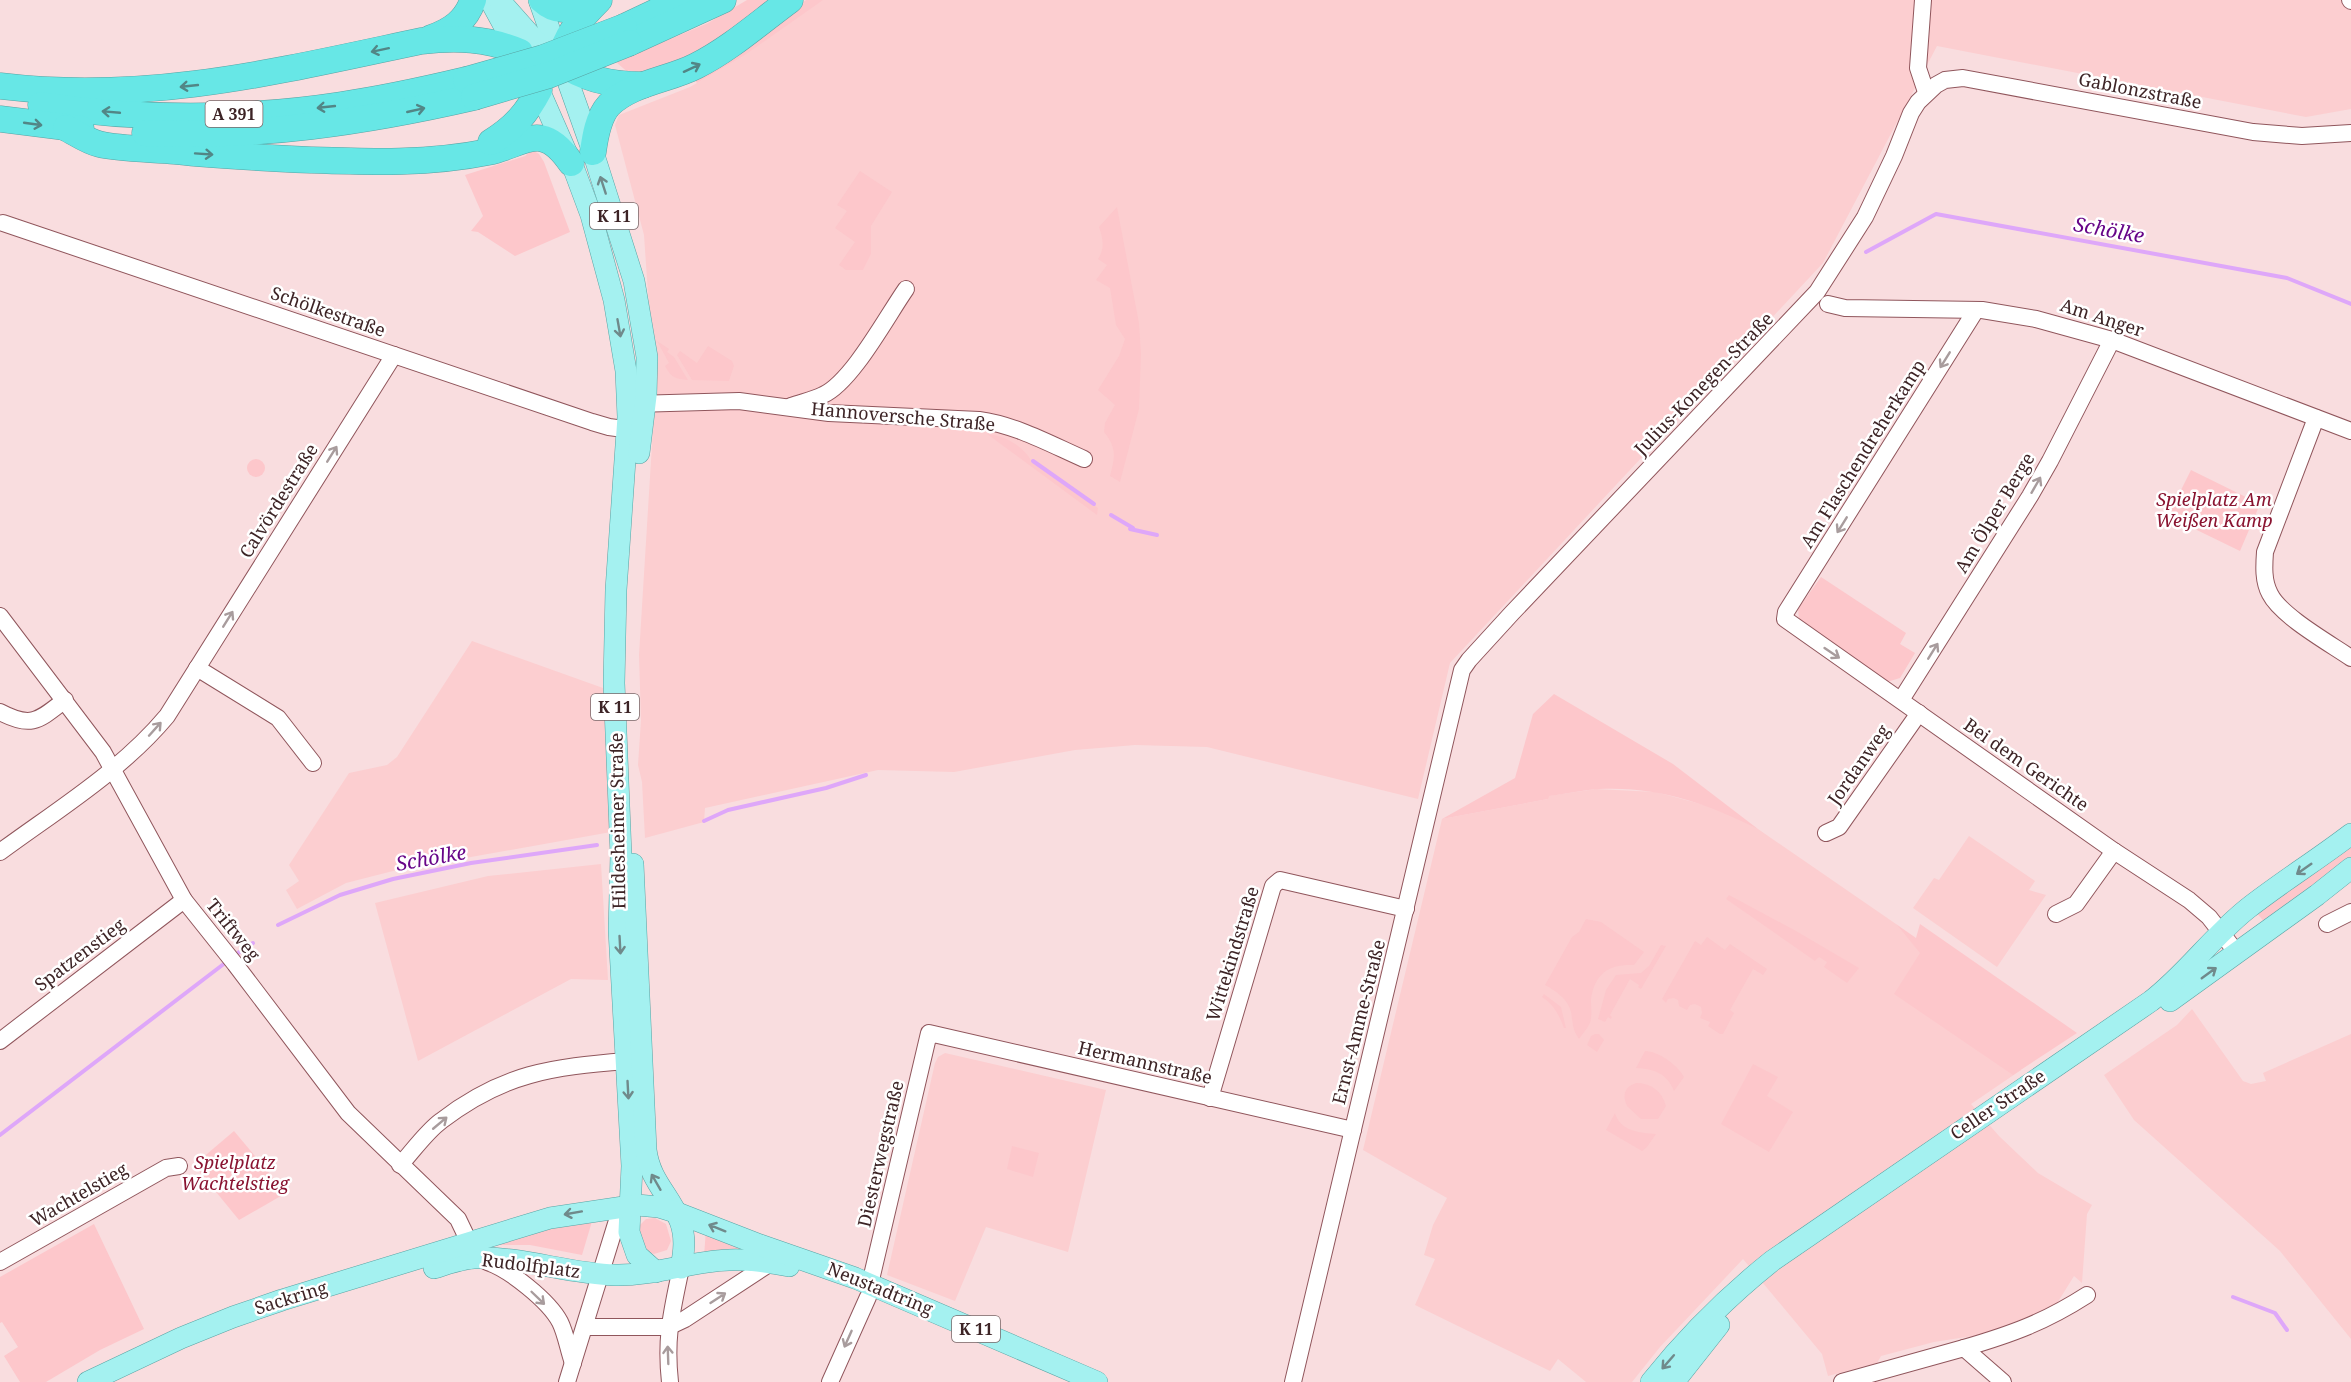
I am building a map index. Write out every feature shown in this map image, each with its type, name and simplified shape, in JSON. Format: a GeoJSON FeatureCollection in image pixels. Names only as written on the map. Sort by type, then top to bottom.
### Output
{"type":"FeatureCollection","features":[{"type":"Feature","properties":{"kind":"highway"},"geometry":{"type":"LineString","coordinates":[[421,41],[457,25],[467,15],[473,0]]}},
{"type":"Feature","properties":{"kind":"highway"},"geometry":{"type":"LineString","coordinates":[[540,2],[561,10],[576,7],[588,0]]}},
{"type":"Feature","properties":{"kind":"highway"},"geometry":{"type":"LineString","coordinates":[[458,157],[483,147],[513,127],[530,107],[543,69],[562,52],[571,32],[599,0]]}},
{"type":"Feature","properties":{"kind":"highway","name":"A 391"},"geometry":{"type":"LineString","coordinates":[[0,98],[57,107],[128,114],[222,115],[339,106],[392,97],[470,89],[549,75],[626,35],[681,0]]}},
{"type":"Feature","properties":{"kind":"highway","name":"A 391"},"geometry":{"type":"LineString","coordinates":[[626,35],[670,27],[723,0]]}},
{"type":"Feature","properties":{"kind":"highway"},"geometry":{"type":"LineString","coordinates":[[66,128],[99,144],[288,159],[410,162],[490,152],[522,139],[536,138],[576,155],[599,125],[607,107],[624,94],[695,67],[712,58],[790,0]]}},
{"type":"Feature","properties":{"kind":"highway"},"geometry":{"type":"LineString","coordinates":[[0,86],[74,91],[187,87],[249,78],[421,41],[471,39],[498,43],[543,69],[581,74],[625,85],[652,84]]}},
{"type":"Feature","properties":{"kind":"highway","name":"A 391"},"geometry":{"type":"LineString","coordinates":[[0,119],[66,128],[200,134],[292,130],[394,115],[470,89]]}},
{"type":"Feature","properties":{"kind":"main road"},"geometry":{"type":"LineString","coordinates":[[490,0],[543,69]]}},
{"type":"Feature","properties":{"kind":"main road"},"geometry":{"type":"LineString","coordinates":[[499,0],[543,69],[576,155]]}},
{"type":"Feature","properties":{"kind":"main road"},"geometry":{"type":"LineString","coordinates":[[540,2],[543,69]]}},
{"type":"Feature","properties":{"kind":"main road","name":"K 11"},"geometry":{"type":"LineString","coordinates":[[576,155],[634,280],[646,351],[637,404]]}},
{"type":"Feature","properties":{"kind":"main road","name":"Hildesheimer Straße"},"geometry":{"type":"LineString","coordinates":[[637,404],[625,660],[646,1150],[651,1174],[675,1212]]}},
{"type":"Feature","properties":{"kind":"main road","name":"Hildesheimer Straße"},"geometry":{"type":"LineString","coordinates":[[631,1205],[632,1166],[619,930],[621,855],[614,657],[616,590],[635,430]]}},
{"type":"Feature","properties":{"kind":"main road","name":"Celler Straße"},"geometry":{"type":"LineString","coordinates":[[1651,1382],[1684,1343],[1727,1299],[1772,1261],[2151,1001],[2184,973],[2247,909],[2351,834]]}},
{"type":"Feature","properties":{"kind":"main road","name":"Celler Straße"},"geometry":{"type":"LineString","coordinates":[[1674,1382],[1732,1311],[1769,1278],[1852,1218],[2145,1020],[2346,876]]}},
{"type":"Feature","properties":{"kind":"main road","name":"K 11"},"geometry":{"type":"LineString","coordinates":[[631,1205],[629,1232],[634,1250],[640,1260],[656,1272]]}},
{"type":"Feature","properties":{"kind":"main road","name":"Rudolfplatz"},"geometry":{"type":"LineString","coordinates":[[502,1232],[559,1216],[631,1205],[647,1205],[675,1212],[760,1245]]}},
{"type":"Feature","properties":{"kind":"main road","name":"K 11"},"geometry":{"type":"LineString","coordinates":[[675,1212],[680,1221],[684,1239],[681,1268]]}},
{"type":"Feature","properties":{"kind":"main road","name":"Sackring"},"geometry":{"type":"LineString","coordinates":[[122,1382],[184,1351],[267,1319],[470,1250],[502,1232]]}},
{"type":"Feature","properties":{"kind":"main road","name":"Neustadtring"},"geometry":{"type":"LineString","coordinates":[[760,1245],[807,1260],[869,1291],[1072,1382]]}},
{"type":"Feature","properties":{"kind":"main road","name":"Rudolfplatz"},"geometry":{"type":"LineString","coordinates":[[470,1250],[502,1260],[601,1274],[656,1272],[728,1260],[772,1262]]}},
{"type":"Feature","properties":{"kind":"main road","name":"Sackring"},"geometry":{"type":"LineString","coordinates":[[88,1382],[181,1338],[241,1314],[470,1250]]}},
{"type":"Feature","properties":{"kind":"main road","name":"Neustadtring"},"geometry":{"type":"LineString","coordinates":[[772,1262],[869,1291],[1097,1382]]}},
{"type":"Feature","properties":{"kind":"street"},"geometry":{"type":"LineString","coordinates":[[1923,0],[1918,68],[1926,92]]}},
{"type":"Feature","properties":{"kind":"street","name":"Gablonzstraße"},"geometry":{"type":"LineString","coordinates":[[1926,92],[1945,80],[1963,78],[2253,132],[2302,136],[2351,133]]}},
{"type":"Feature","properties":{"kind":"street","name":"Julius-Konegen-Straße"},"geometry":{"type":"LineString","coordinates":[[1462,670],[1512,613],[1817,292],[1865,217],[1894,156],[1911,113],[1926,92]]}},
{"type":"Feature","properties":{"kind":"street","name":"Schölkestraße"},"geometry":{"type":"LineString","coordinates":[[3,223],[609,427],[635,430]]}},
{"type":"Feature","properties":{"kind":"street","name":"Hannoversche Straße"},"geometry":{"type":"LineString","coordinates":[[788,407],[824,395],[838,384],[852,368],[906,289]]}},
{"type":"Feature","properties":{"kind":"street","name":"Am Anger"},"geometry":{"type":"LineString","coordinates":[[1828,304],[1845,308],[1976,310],[2036,319],[2112,340],[2351,431]]}},
{"type":"Feature","properties":{"kind":"street","name":"Am Flaschendreherkamp"},"geometry":{"type":"LineString","coordinates":[[1785,619],[1786,612],[1976,310]]}},
{"type":"Feature","properties":{"kind":"street","name":"Am Ölper Berge"},"geometry":{"type":"LineString","coordinates":[[1901,700],[2035,488],[2112,340]]}},
{"type":"Feature","properties":{"kind":"street","name":"Calvördestraße"},"geometry":{"type":"LineString","coordinates":[[0,852],[113,769],[167,716],[394,355]]}},
{"type":"Feature","properties":{"kind":"street","name":"Hannoversche Straße"},"geometry":{"type":"LineString","coordinates":[[637,404],[739,401],[829,413],[995,422],[1029,434],[1084,459]]}},
{"type":"Feature","properties":{"kind":"street"},"geometry":{"type":"LineString","coordinates":[[2316,418],[2265,552],[2264,572],[2269,593],[2285,613],[2351,658]]}},
{"type":"Feature","properties":{"kind":"street","name":"Triftweg"},"geometry":{"type":"LineString","coordinates":[[0,616],[104,752],[184,900],[348,1113],[458,1219],[470,1250]]}},
{"type":"Feature","properties":{"kind":"street","name":"Bei dem Gerichte"},"geometry":{"type":"LineString","coordinates":[[1785,619],[2114,851],[2189,900],[2222,932],[2237,952]]}},
{"type":"Feature","properties":{"kind":"street"},"geometry":{"type":"LineString","coordinates":[[197,668],[278,718],[314,763]]}},
{"type":"Feature","properties":{"kind":"street","name":"Ernst-Amme-Straße"},"geometry":{"type":"LineString","coordinates":[[1293,1382],[1462,670]]}},
{"type":"Feature","properties":{"kind":"street"},"geometry":{"type":"LineString","coordinates":[[0,712],[26,723],[37,720],[65,700]]}},
{"type":"Feature","properties":{"kind":"street","name":"Jordanweg"},"geometry":{"type":"LineString","coordinates":[[1826,832],[1839,827],[1919,713]]}},
{"type":"Feature","properties":{"kind":"street"},"geometry":{"type":"LineString","coordinates":[[2056,914],[2076,904],[2114,851]]}},
{"type":"Feature","properties":{"kind":"street","name":"Wittekindstraße"},"geometry":{"type":"LineString","coordinates":[[1210,1098],[1273,886],[1277,881],[1406,909]]}},
{"type":"Feature","properties":{"kind":"street","name":"Spatzenstieg"},"geometry":{"type":"LineString","coordinates":[[0,1041],[184,900]]}},
{"type":"Feature","properties":{"kind":"street"},"geometry":{"type":"LineString","coordinates":[[2326,924],[2351,912]]}},
{"type":"Feature","properties":{"kind":"street","name":"Hermannstraße"},"geometry":{"type":"LineString","coordinates":[[929,1033],[1353,1130]]}},
{"type":"Feature","properties":{"kind":"street","name":"Diesterwegstraße"},"geometry":{"type":"LineString","coordinates":[[830,1382],[869,1291],[929,1033]]}},
{"type":"Feature","properties":{"kind":"street"},"geometry":{"type":"LineString","coordinates":[[400,1165],[439,1122],[480,1095],[514,1079],[548,1069],[627,1061]]}},
{"type":"Feature","properties":{"kind":"street","name":"Wachtelstieg"},"geometry":{"type":"LineString","coordinates":[[0,1262],[166,1168],[179,1166]]}},
{"type":"Feature","properties":{"kind":"street","name":"Rudolfplatz"},"geometry":{"type":"LineString","coordinates":[[601,1274],[619,1214],[631,1205]]}},
{"type":"Feature","properties":{"kind":"street","name":"Rudolfplatz"},"geometry":{"type":"LineString","coordinates":[[470,1250],[517,1277],[555,1314],[561,1323],[573,1363]]}},
{"type":"Feature","properties":{"kind":"street"},"geometry":{"type":"LineString","coordinates":[[585,1327],[668,1328],[772,1262]]}},
{"type":"Feature","properties":{"kind":"street"},"geometry":{"type":"LineString","coordinates":[[670,1382],[668,1328],[681,1268]]}},
{"type":"Feature","properties":{"kind":"street"},"geometry":{"type":"LineString","coordinates":[[567,1382],[601,1274]]}},
{"type":"Feature","properties":{"kind":"street"},"geometry":{"type":"LineString","coordinates":[[1842,1382],[2010,1334],[2048,1319],[2087,1295]]}},
{"type":"Feature","properties":{"kind":"street"},"geometry":{"type":"LineString","coordinates":[[1964,1348],[2003,1382]]}},
{"type":"Feature","properties":{"kind":"shaded area"},"geometry":{"type":"Polygon","coordinates":[[[812,0],[2351,0],[2351,109],[2306,117],[1937,46],[1823,263],[1450,663],[1418,799],[1207,747],[1135,745],[1075,750],[954,772],[878,770],[705,808],[704,822],[645,838],[642,782],[638,765],[641,720],[639,655],[655,396],[644,235],[615,125],[619,115],[690,87],[742,57],[812,0]]]}},
{"type":"Feature","properties":{"kind":"shaded area"},"geometry":{"type":"Polygon","coordinates":[[[472,641],[603,688],[611,832],[393,871],[346,883],[297,909],[286,890],[299,881],[289,865],[349,773],[387,765],[397,757],[472,641]]]}},
{"type":"Feature","properties":{"kind":"shaded area"},"geometry":{"type":"Polygon","coordinates":[[[1596,789],[1656,792],[1719,809],[1758,829],[1896,924],[2021,1070],[1971,1104],[1999,1136],[2038,1173],[2092,1205],[2087,1214],[2082,1283],[2074,1276],[2056,1305],[2020,1322],[1979,1335],[1934,1342],[1881,1356],[1877,1363],[1828,1376],[1822,1354],[1743,1259],[1660,1347],[1632,1382],[1586,1382],[1558,1359],[1550,1371],[1415,1305],[1435,1259],[1424,1255],[1433,1225],[1447,1198],[1363,1150],[1442,819],[1548,799],[1548,796],[1596,789]]]}},
{"type":"Feature","properties":{"kind":"shaded area"},"geometry":{"type":"Polygon","coordinates":[[[1969,836],[2035,881],[2029,890],[2046,895],[1997,967],[1913,908],[1934,878],[1939,880],[1969,836]]]}},
{"type":"Feature","properties":{"kind":"shaded area"},"geometry":{"type":"Polygon","coordinates":[[[601,864],[608,980],[571,979],[418,1061],[375,903],[488,876],[601,864]]]}},
{"type":"Feature","properties":{"kind":"shaded area"},"geometry":{"type":"Polygon","coordinates":[[[2192,1009],[2243,1081],[2251,1084],[2266,1081],[2263,1073],[2351,1034],[2351,1339],[2280,1251],[2134,1120],[2104,1075],[2177,1025],[2192,1009]]]}},
{"type":"Feature","properties":{"kind":"shaded area"},"geometry":{"type":"Polygon","coordinates":[[[945,1053],[1106,1090],[1068,1252],[986,1227],[955,1301],[887,1275],[935,1063],[938,1057],[945,1053]]]}},
{"type":"Feature","properties":{"kind":"green space"},"geometry":{"type":"Polygon","coordinates":[[[747,0],[775,0],[725,37],[675,62],[631,75],[616,62],[708,23],[747,0]]]}},
{"type":"Feature","properties":{"kind":"green space"},"geometry":{"type":"Polygon","coordinates":[[[806,0],[823,0],[742,57],[697,83],[693,77],[755,39],[806,0]]]}},
{"type":"Feature","properties":{"kind":"green space"},"geometry":{"type":"Polygon","coordinates":[[[532,150],[539,154],[544,162],[570,232],[515,256],[478,232],[471,231],[483,216],[465,175],[525,156],[532,150]]]}},
{"type":"Feature","properties":{"kind":"green space"},"geometry":{"type":"Polygon","coordinates":[[[860,171],[892,192],[871,226],[871,254],[863,270],[846,270],[839,265],[855,242],[835,228],[847,211],[837,205],[860,171]]]}},
{"type":"Feature","properties":{"kind":"green space"},"geometry":{"type":"Polygon","coordinates":[[[1117,207],[1139,323],[1141,354],[1139,409],[1120,482],[1110,476],[1114,453],[1104,432],[1105,423],[1115,405],[1098,390],[1119,356],[1125,339],[1116,325],[1110,288],[1096,280],[1107,265],[1098,259],[1103,243],[1099,227],[1117,207]]]}},
{"type":"Feature","properties":{"kind":"green space"},"geometry":{"type":"Polygon","coordinates":[[[657,341],[669,349],[667,352],[674,357],[688,380],[674,377],[669,373],[665,366],[669,363],[657,341]]]}},
{"type":"Feature","properties":{"kind":"green space"},"geometry":{"type":"Polygon","coordinates":[[[708,346],[732,361],[734,366],[729,381],[692,380],[677,355],[680,351],[697,363],[708,346]]]}},
{"type":"Feature","properties":{"kind":"green space"},"geometry":{"type":"Polygon","coordinates":[[[987,434],[1007,439],[1020,447],[1032,463],[1098,508],[1097,515],[987,434]]]}},
{"type":"Feature","properties":{"kind":"green space"},"geometry":{"type":"Polygon","coordinates":[[[256,459],[262,462],[265,468],[262,474],[256,477],[250,474],[247,468],[250,462],[256,459]]]}},
{"type":"Feature","properties":{"kind":"green space","name":"Spielplatz Am Weißen Kamp"},"geometry":{"type":"Polygon","coordinates":[[[2191,470],[2260,504],[2240,551],[2168,516],[2191,470]]]}},
{"type":"Feature","properties":{"kind":"green space"},"geometry":{"type":"Polygon","coordinates":[[[1821,577],[1906,633],[1900,644],[1915,653],[1900,678],[1887,682],[1799,619],[1798,609],[1821,577]]]}},
{"type":"Feature","properties":{"kind":"green space"},"geometry":{"type":"Polygon","coordinates":[[[1554,694],[1673,764],[1758,829],[1720,811],[1681,798],[1662,793],[1621,789],[1549,796],[1548,799],[1442,819],[1515,778],[1533,714],[1554,694]]]}},
{"type":"Feature","properties":{"kind":"green space"},"geometry":{"type":"Polygon","coordinates":[[[2351,842],[2351,858],[2266,924],[2256,912],[2351,842]]]}},
{"type":"Feature","properties":{"kind":"green space"},"geometry":{"type":"Polygon","coordinates":[[[1729,895],[1859,968],[1847,983],[1824,967],[1827,962],[1819,957],[1815,961],[1726,899],[1729,895]]]}},
{"type":"Feature","properties":{"kind":"green space"},"geometry":{"type":"Polygon","coordinates":[[[1586,919],[1601,922],[1644,952],[1634,965],[1610,968],[1600,977],[1591,999],[1591,1021],[1579,1039],[1567,1003],[1545,985],[1572,937],[1579,932],[1586,919]]]}},
{"type":"Feature","properties":{"kind":"green space"},"geometry":{"type":"Polygon","coordinates":[[[1896,924],[1916,938],[1920,924],[2077,1033],[2013,1075],[1894,994],[1920,953],[1896,924]]]}},
{"type":"Feature","properties":{"kind":"green space"},"geometry":{"type":"Polygon","coordinates":[[[1707,937],[1725,950],[1730,944],[1767,969],[1763,975],[1753,969],[1730,1010],[1734,1013],[1723,1034],[1708,1026],[1710,1022],[1700,1018],[1701,1007],[1695,1004],[1690,1005],[1687,1010],[1679,1006],[1678,1000],[1674,998],[1668,999],[1666,1003],[1662,999],[1695,941],[1701,945],[1707,937]]]}},
{"type":"Feature","properties":{"kind":"green space"},"geometry":{"type":"Polygon","coordinates":[[[1661,945],[1666,946],[1641,989],[1630,979],[1610,1015],[1611,1019],[1608,1017],[1605,1022],[1598,1019],[1606,990],[1616,975],[1641,973],[1649,966],[1661,945]]]}},
{"type":"Feature","properties":{"kind":"green space"},"geometry":{"type":"Polygon","coordinates":[[[1544,994],[1561,1007],[1566,1028],[1553,1007],[1542,997],[1544,994]]]}},
{"type":"Feature","properties":{"kind":"green space"},"geometry":{"type":"Polygon","coordinates":[[[1599,1034],[1604,1040],[1597,1052],[1587,1045],[1591,1036],[1599,1034]]]}},
{"type":"Feature","properties":{"kind":"green space"},"geometry":{"type":"Polygon","coordinates":[[[1645,1051],[1661,1056],[1681,1072],[1684,1077],[1674,1091],[1664,1076],[1649,1069],[1636,1068],[1645,1051]]]}},
{"type":"Feature","properties":{"kind":"green space"},"geometry":{"type":"Polygon","coordinates":[[[1753,1064],[1778,1077],[1767,1096],[1793,1112],[1769,1152],[1721,1124],[1753,1064]]]}},
{"type":"Feature","properties":{"kind":"green space"},"geometry":{"type":"Polygon","coordinates":[[[1636,1083],[1651,1086],[1662,1096],[1666,1106],[1658,1119],[1641,1119],[1627,1106],[1625,1092],[1636,1083]]]}},
{"type":"Feature","properties":{"kind":"green space"},"geometry":{"type":"Polygon","coordinates":[[[1615,1113],[1621,1124],[1631,1130],[1656,1134],[1647,1147],[1642,1151],[1606,1130],[1615,1113]]]}},
{"type":"Feature","properties":{"kind":"green space","name":"Spielplatz Wachtelstieg"},"geometry":{"type":"Polygon","coordinates":[[[234,1131],[286,1193],[239,1220],[194,1165],[234,1131]]]}},
{"type":"Feature","properties":{"kind":"green space"},"geometry":{"type":"Polygon","coordinates":[[[1012,1146],[1039,1153],[1033,1177],[1007,1169],[1012,1146]]]}},
{"type":"Feature","properties":{"kind":"green space"},"geometry":{"type":"Polygon","coordinates":[[[593,1218],[582,1255],[530,1245],[497,1245],[506,1237],[593,1218]]]}},
{"type":"Feature","properties":{"kind":"green space"},"geometry":{"type":"Polygon","coordinates":[[[655,1218],[666,1224],[671,1241],[667,1250],[654,1254],[645,1251],[637,1228],[646,1219],[655,1218]]]}},
{"type":"Feature","properties":{"kind":"green space"},"geometry":{"type":"Polygon","coordinates":[[[94,1224],[144,1329],[100,1350],[46,1382],[20,1382],[4,1356],[18,1347],[2,1322],[0,1323],[0,1277],[94,1224]]]}},
{"type":"Feature","properties":{"kind":"green space"},"geometry":{"type":"Polygon","coordinates":[[[706,1230],[748,1248],[746,1252],[704,1256],[706,1230]]]}},
{"type":"Feature","properties":{"kind":"waterway","name":"Schölke"},"geometry":{"type":"LineString","coordinates":[[1866,252],[1936,214],[2287,278],[2351,304]]}},
{"type":"Feature","properties":{"kind":"waterway"},"geometry":{"type":"LineString","coordinates":[[1033,461],[1094,504]]}},
{"type":"Feature","properties":{"kind":"waterway"},"geometry":{"type":"LineString","coordinates":[[1111,515],[1133,528]]}},
{"type":"Feature","properties":{"kind":"waterway","name":"Schölke"},"geometry":{"type":"LineString","coordinates":[[1130,529],[1157,535]]}},
{"type":"Feature","properties":{"kind":"waterway","name":"Schölke"},"geometry":{"type":"LineString","coordinates":[[704,821],[728,810],[826,788],[866,775]]}},
{"type":"Feature","properties":{"kind":"waterway","name":"Schölke"},"geometry":{"type":"LineString","coordinates":[[278,925],[340,895],[393,879],[471,863],[597,845]]}},
{"type":"Feature","properties":{"kind":"waterway","name":"Schölke"},"geometry":{"type":"LineString","coordinates":[[238,953],[253,943]]}},
{"type":"Feature","properties":{"kind":"waterway","name":"Schölke"},"geometry":{"type":"LineString","coordinates":[[0,1135],[225,963]]}},
{"type":"Feature","properties":{"kind":"waterway"},"geometry":{"type":"LineString","coordinates":[[2233,1297],[2275,1313],[2287,1330]]}}]}
